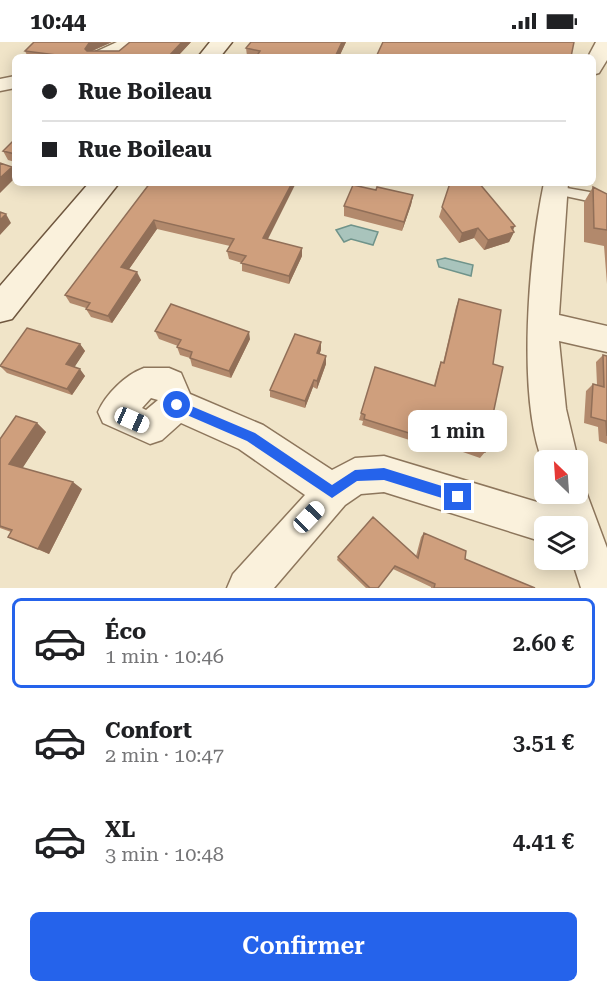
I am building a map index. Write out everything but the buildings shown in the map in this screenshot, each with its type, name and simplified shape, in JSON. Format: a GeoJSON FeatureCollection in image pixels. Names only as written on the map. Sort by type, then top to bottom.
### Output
{"type":"FeatureCollection","features":[{"type":"Feature","properties":{"kind":"main road"},"geometry":{"type":"LineString","coordinates":[[0,309],[102,186]]}},
{"type":"Feature","properties":{"kind":"street"},"geometry":{"type":"LineString","coordinates":[[110,54],[130,42]]}},
{"type":"Feature","properties":{"kind":"street"},"geometry":{"type":"LineString","coordinates":[[596,63],[605,48]]}},
{"type":"Feature","properties":{"kind":"street"},"geometry":{"type":"LineString","coordinates":[[555,187],[542,324],[545,384],[557,450]]}},
{"type":"Feature","properties":{"kind":"street"},"geometry":{"type":"LineString","coordinates":[[542,324],[607,339]]}},
{"type":"Feature","properties":{"kind":"street"},"geometry":{"type":"LineString","coordinates":[[177,405],[251,437],[332,492]]}},
{"type":"Feature","properties":{"kind":"street"},"geometry":{"type":"LineString","coordinates":[[247,588],[332,492],[355,476],[384,474],[537,521],[573,509],[601,588]]}},
{"type":"Feature","properties":{"kind":"lane"},"geometry":{"type":"LineString","coordinates":[[555,187],[607,200]]}},
{"type":"Feature","properties":{"kind":"water"},"geometry":{"type":"Polygon","coordinates":[[[351,225],[378,232],[373,245],[351,239],[344,242],[336,230],[351,225]]]}},
{"type":"Feature","properties":{"kind":"water"},"geometry":{"type":"Polygon","coordinates":[[[445,258],[473,265],[471,276],[439,267],[437,260],[445,258]]]}},
{"type":"Feature","properties":{"kind":"route"},"geometry":{"type":"LineString","coordinates":[[177,405],[251,437],[332,492],[355,476],[384,474],[458,497]]}}]}
